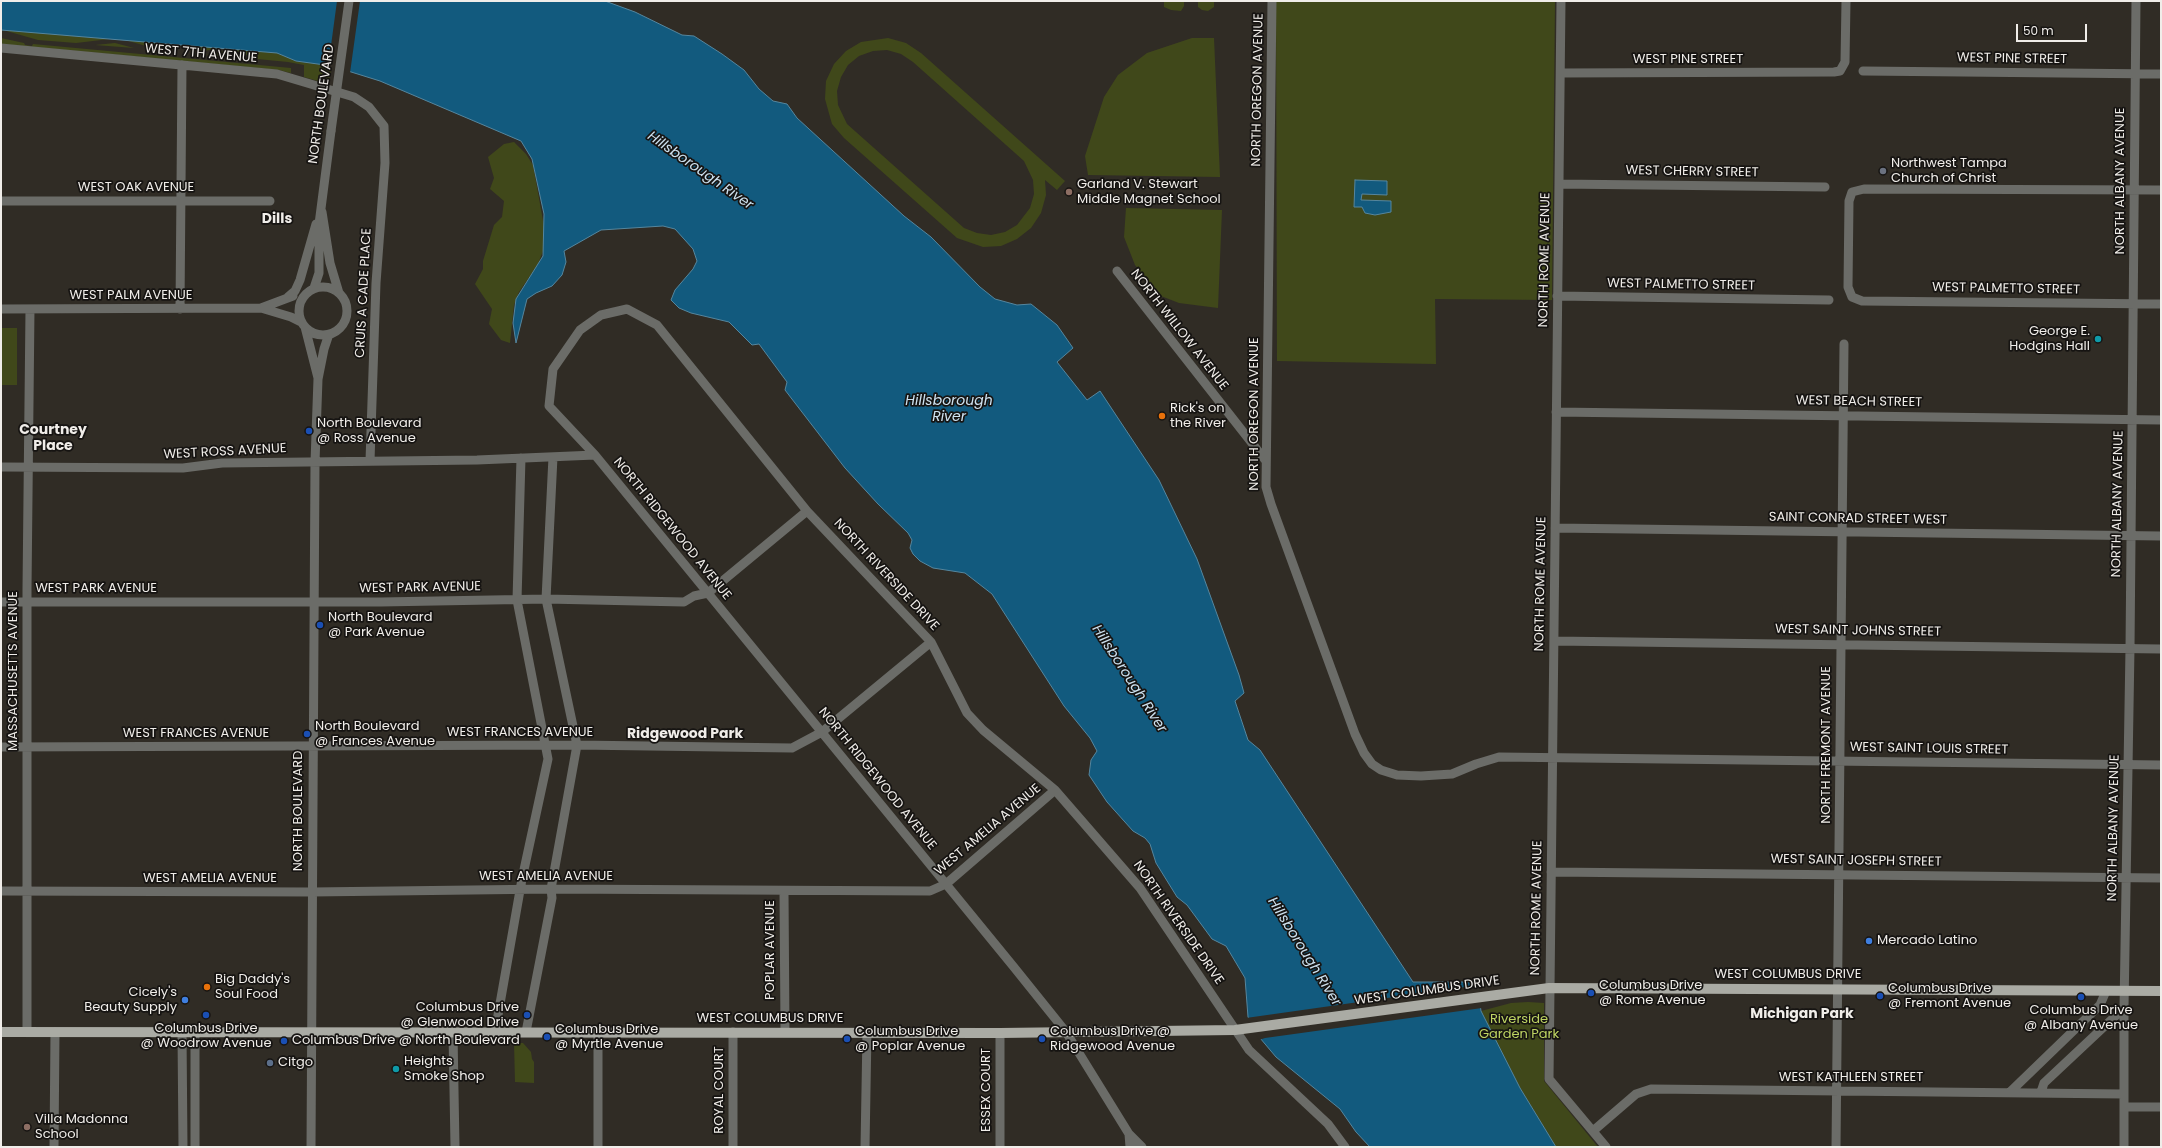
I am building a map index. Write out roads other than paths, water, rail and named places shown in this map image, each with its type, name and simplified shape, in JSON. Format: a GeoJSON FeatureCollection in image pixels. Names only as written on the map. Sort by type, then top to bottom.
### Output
{"type":"FeatureCollection","features":[{"type":"Feature","properties":{"kind":"main road","name":"WEST COLUMBUS DRIVE"},"geometry":{"type":"LineString","coordinates":[[1,1032],[1000,1033],[1235,1030],[1495,994],[1549,988],[1837,988],[2161,992]]}},
{"type":"Feature","properties":{"kind":"street","name":"NORTH BOULEVARD"},"geometry":{"type":"LineString","coordinates":[[311,290],[319,273],[318,237],[349,1]]}},
{"type":"Feature","properties":{"kind":"street","name":"NORTH OREGON AVENUE"},"geometry":{"type":"LineString","coordinates":[[1272,1],[1266,487],[1355,734],[1364,753],[1372,764],[1381,770],[1397,775],[1442,776],[1499,757],[1552,758]]}},
{"type":"Feature","properties":{"kind":"street","name":"NORTH ROME AVENUE"},"geometry":{"type":"LineString","coordinates":[[1561,1],[1549,1079],[1606,1147]]}},
{"type":"Feature","properties":{"kind":"street","name":"WEST PINE STREET"},"geometry":{"type":"LineString","coordinates":[[1560,73],[1830,74],[1840,71],[1845,62],[1846,1]]}},
{"type":"Feature","properties":{"kind":"street","name":"NORTH ALBANY AVENUE"},"geometry":{"type":"LineString","coordinates":[[2124,1147],[2124,1008],[2130,648],[2136,1]]}},
{"type":"Feature","properties":{"kind":"street","name":"WEST 7TH AVENUE"},"geometry":{"type":"LineString","coordinates":[[1,48],[277,74],[354,97],[370,107],[384,126]]}},
{"type":"Feature","properties":{"kind":"street"},"geometry":{"type":"LineString","coordinates":[[180,310],[182,65]]}},
{"type":"Feature","properties":{"kind":"street","name":"WEST PINE STREET"},"geometry":{"type":"LineString","coordinates":[[1863,71],[2161,74]]}},
{"type":"Feature","properties":{"kind":"street","name":"CRUIS A CADE PLACE"},"geometry":{"type":"LineString","coordinates":[[370,461],[376,283],[385,163],[384,126]]}},
{"type":"Feature","properties":{"kind":"street","name":"WEST CHERRY STREET"},"geometry":{"type":"LineString","coordinates":[[1559,184],[1825,187]]}},
{"type":"Feature","properties":{"kind":"street","name":"WEST PALMETTO STREET"},"geometry":{"type":"LineString","coordinates":[[2134,190],[1864,189],[1852,192],[1849,201],[1848,287],[1852,297],[1862,301],[2161,304]]}},
{"type":"Feature","properties":{"kind":"street"},"geometry":{"type":"LineString","coordinates":[[2134,190],[2161,190]]}},
{"type":"Feature","properties":{"kind":"street","name":"WEST OAK AVENUE"},"geometry":{"type":"LineString","coordinates":[[1,201],[270,201]]}},
{"type":"Feature","properties":{"kind":"street","name":"NORTH BOULEVARD"},"geometry":{"type":"LineString","coordinates":[[322,210],[325,221],[330,263],[339,293]]}},
{"type":"Feature","properties":{"kind":"street"},"geometry":{"type":"LineString","coordinates":[[288,297],[294,291],[300,280],[315,226],[322,210]]}},
{"type":"Feature","properties":{"kind":"street","name":"NORTH WILLOW AVENUE"},"geometry":{"type":"LineString","coordinates":[[1117,272],[1266,461]]}},
{"type":"Feature","properties":{"kind":"street"},"geometry":{"type":"LineString","coordinates":[[328,287],[339,293],[347,305],[347,313],[342,326],[329,334],[318,335],[303,325],[298,310],[300,302],[311,290],[328,287]]}},
{"type":"Feature","properties":{"kind":"street","name":"WEST PALM AVENUE"},"geometry":{"type":"LineString","coordinates":[[261,308],[288,297],[311,290]]}},
{"type":"Feature","properties":{"kind":"street","name":"WEST PALMETTO STREET"},"geometry":{"type":"LineString","coordinates":[[1558,296],[1829,300]]}},
{"type":"Feature","properties":{"kind":"street","name":"WEST PALM AVENUE"},"geometry":{"type":"LineString","coordinates":[[1,309],[180,310],[261,308],[291,316],[303,325]]}},
{"type":"Feature","properties":{"kind":"street","name":"MASSACHUSETTS AVENUE"},"geometry":{"type":"LineString","coordinates":[[27,1032],[27,602],[30,309]]}},
{"type":"Feature","properties":{"kind":"street","name":"NORTH RIVERSIDE DRIVE"},"geometry":{"type":"LineString","coordinates":[[580,330],[601,315],[628,310],[658,325],[807,511],[931,642],[967,712],[983,730],[1056,790],[1140,888],[1249,1050],[1328,1124],[1346,1147]]}},
{"type":"Feature","properties":{"kind":"street","name":"NORTH BOULEVARD"},"geometry":{"type":"LineString","coordinates":[[303,325],[318,379]]}},
{"type":"Feature","properties":{"kind":"street","name":"NORTH RIDGEWOOD AVENUE"},"geometry":{"type":"LineString","coordinates":[[580,330],[553,369],[549,406],[595,455],[1066,1032],[1130,1134],[1142,1147]]}},
{"type":"Feature","properties":{"kind":"street","name":"NORTH BOULEVARD"},"geometry":{"type":"LineString","coordinates":[[311,1147],[312,747],[315,462],[318,379],[324,349],[329,334]]}},
{"type":"Feature","properties":{"kind":"street","name":"NORTH FREMONT AVENUE"},"geometry":{"type":"LineString","coordinates":[[1836,1147],[1844,344]]}},
{"type":"Feature","properties":{"kind":"street","name":"WEST BEACH STREET"},"geometry":{"type":"LineString","coordinates":[[1556,412],[2161,420]]}},
{"type":"Feature","properties":{"kind":"street","name":"WEST ROSS AVENUE"},"geometry":{"type":"LineString","coordinates":[[1,468],[183,468],[222,463],[521,458],[595,455]]}},
{"type":"Feature","properties":{"kind":"street"},"geometry":{"type":"LineString","coordinates":[[526,1032],[552,898],[551,889],[577,745],[546,599],[554,457]]}},
{"type":"Feature","properties":{"kind":"street"},"geometry":{"type":"LineString","coordinates":[[495,1032],[520,890],[548,759],[516,600],[521,458]]}},
{"type":"Feature","properties":{"kind":"street","name":"WEST PARK AVENUE"},"geometry":{"type":"LineString","coordinates":[[1,602],[313,602],[546,599],[684,602],[694,596],[708,593],[807,511]]}},
{"type":"Feature","properties":{"kind":"street","name":"SAINT CONRAD STREET WEST"},"geometry":{"type":"LineString","coordinates":[[1555,528],[2161,536]]}},
{"type":"Feature","properties":{"kind":"street","name":"WEST SAINT JOHNS STREET"},"geometry":{"type":"LineString","coordinates":[[1554,641],[2161,648]]}},
{"type":"Feature","properties":{"kind":"street","name":"WEST FRANCES AVENUE"},"geometry":{"type":"LineString","coordinates":[[1,747],[577,745],[792,748],[822,732],[931,642]]}},
{"type":"Feature","properties":{"kind":"street","name":"WEST SAINT LOUIS STREET"},"geometry":{"type":"LineString","coordinates":[[1552,758],[2161,765]]}},
{"type":"Feature","properties":{"kind":"street","name":"WEST AMELIA AVENUE"},"geometry":{"type":"LineString","coordinates":[[1,891],[312,892],[551,889],[930,891],[946,884],[1056,790]]}},
{"type":"Feature","properties":{"kind":"street","name":"WEST SAINT JOSEPH STREET"},"geometry":{"type":"LineString","coordinates":[[1551,872],[2161,878]]}},
{"type":"Feature","properties":{"kind":"street","name":"POPLAR AVENUE"},"geometry":{"type":"LineString","coordinates":[[784,891],[785,1032]]}},
{"type":"Feature","properties":{"kind":"street"},"geometry":{"type":"LineString","coordinates":[[2010,1092],[2100,1005],[2106,991]]}},
{"type":"Feature","properties":{"kind":"street"},"geometry":{"type":"LineString","coordinates":[[2041,1092],[2044,1083],[2124,1008]]}},
{"type":"Feature","properties":{"kind":"street"},"geometry":{"type":"LineString","coordinates":[[54,1147],[55,1032]]}},
{"type":"Feature","properties":{"kind":"street"},"geometry":{"type":"LineString","coordinates":[[453,1032],[455,1147]]}},
{"type":"Feature","properties":{"kind":"street"},"geometry":{"type":"LineString","coordinates":[[598,1032],[598,1147]]}},
{"type":"Feature","properties":{"kind":"street","name":"ROYAL COURT"},"geometry":{"type":"LineString","coordinates":[[733,1032],[733,1147]]}},
{"type":"Feature","properties":{"kind":"street"},"geometry":{"type":"LineString","coordinates":[[866,1147],[867,1032]]}},
{"type":"Feature","properties":{"kind":"street"},"geometry":{"type":"LineString","coordinates":[[182,1033],[183,1147]]}},
{"type":"Feature","properties":{"kind":"street"},"geometry":{"type":"LineString","coordinates":[[195,1033],[195,1147]]}},
{"type":"Feature","properties":{"kind":"street","name":"ESSEX COURT"},"geometry":{"type":"LineString","coordinates":[[1000,1033],[1000,1147]]}},
{"type":"Feature","properties":{"kind":"street","name":"WEST KATHLEEN STREET"},"geometry":{"type":"LineString","coordinates":[[1593,1131],[1636,1094],[1651,1089],[2124,1094]]}},
{"type":"Feature","properties":{"kind":"street"},"geometry":{"type":"LineString","coordinates":[[2124,1107],[2161,1107]]}},
{"type":"Feature","properties":{"kind":"street"},"geometry":{"type":"LineString","coordinates":[[1130,1134],[1130,1147]]}},
{"type":"Feature","properties":{"kind":"water","name":"Hillsborough River"},"geometry":{"type":"Polygon","coordinates":[[[1,1],[605,1],[635,12],[682,35],[694,36],[744,70],[759,89],[773,101],[787,104],[797,118],[904,216],[931,237],[980,287],[995,299],[1017,305],[1031,304],[1057,325],[1073,348],[1057,362],[1087,400],[1100,391],[1159,480],[1197,559],[1239,675],[1244,693],[1235,701],[1248,740],[1260,750],[1413,982],[1477,982],[1481,1011],[1520,1088],[1556,1147],[1370,1147],[1356,1132],[1340,1109],[1276,1057],[1260,1038],[1248,1017],[1245,978],[1226,946],[1212,939],[1187,905],[1177,897],[1156,863],[1150,844],[1145,838],[1133,831],[1107,802],[1089,775],[1091,760],[1097,751],[1090,738],[1064,706],[992,594],[965,573],[933,568],[920,561],[913,554],[910,548],[912,540],[908,533],[878,504],[845,468],[785,390],[787,382],[759,344],[752,345],[729,322],[691,313],[679,308],[671,300],[675,290],[693,269],[697,261],[693,249],[675,229],[663,226],[601,230],[564,251],[566,262],[562,275],[552,286],[527,299],[516,343],[513,323],[516,299],[543,256],[544,214],[532,159],[521,141],[380,81],[332,66],[296,61],[277,53],[1,30],[1,1]]]}},
{"type":"Feature","properties":{"kind":"water"},"geometry":{"type":"Polygon","coordinates":[[[1355,180],[1387,181],[1387,195],[1362,194],[1361,200],[1391,201],[1391,212],[1375,215],[1365,213],[1362,207],[1354,207],[1355,180]]]}},
{"type":"Feature","properties":{"kind":"place","name":"Northwest Tampa Church of Christ"},"geometry":{"type":"Point","coordinates":[1883,171]}},
{"type":"Feature","properties":{"kind":"place","name":"Garland V. Stewart Middle Magnet School"},"geometry":{"type":"Point","coordinates":[1069,192]}},
{"type":"Feature","properties":{"kind":"place","name":"George E. Hodgins Hall"},"geometry":{"type":"Point","coordinates":[2098,339]}},
{"type":"Feature","properties":{"kind":"place","name":"Rick's on the River"},"geometry":{"type":"Point","coordinates":[1162,416]}},
{"type":"Feature","properties":{"kind":"place","name":"North Boulevard @ Ross Avenue"},"geometry":{"type":"Point","coordinates":[309,431]}},
{"type":"Feature","properties":{"kind":"place","name":"North Boulevard @ Park Avenue"},"geometry":{"type":"Point","coordinates":[320,625]}},
{"type":"Feature","properties":{"kind":"place","name":"North Boulevard @ Frances Avenue"},"geometry":{"type":"Point","coordinates":[307,734]}},
{"type":"Feature","properties":{"kind":"place","name":"Mercado Latino"},"geometry":{"type":"Point","coordinates":[1869,941]}},
{"type":"Feature","properties":{"kind":"place","name":"Big Daddy's Soul Food"},"geometry":{"type":"Point","coordinates":[207,987]}},
{"type":"Feature","properties":{"kind":"place","name":"Columbus Drive @ Rome Avenue"},"geometry":{"type":"Point","coordinates":[1591,993]}},
{"type":"Feature","properties":{"kind":"place","name":"Columbus Drive @ Fremont Avenue"},"geometry":{"type":"Point","coordinates":[1880,996]}},
{"type":"Feature","properties":{"kind":"place","name":"Columbus Drive @ Albany Avenue"},"geometry":{"type":"Point","coordinates":[2081,997]}},
{"type":"Feature","properties":{"kind":"place","name":"Cicely's Beauty Supply"},"geometry":{"type":"Point","coordinates":[185,1000]}},
{"type":"Feature","properties":{"kind":"place","name":"Columbus Drive @ Woodrow Avenue"},"geometry":{"type":"Point","coordinates":[206,1015]}},
{"type":"Feature","properties":{"kind":"place","name":"Columbus Drive @ Glenwood Drive"},"geometry":{"type":"Point","coordinates":[527,1015]}},
{"type":"Feature","properties":{"kind":"place","name":"Columbus Drive @ Myrtle Avenue"},"geometry":{"type":"Point","coordinates":[547,1037]}},
{"type":"Feature","properties":{"kind":"place","name":"Columbus Drive @ Poplar Avenue"},"geometry":{"type":"Point","coordinates":[847,1039]}},
{"type":"Feature","properties":{"kind":"place","name":"Columbus Drive @ Ridgewood Avenue"},"geometry":{"type":"Point","coordinates":[1042,1039]}},
{"type":"Feature","properties":{"kind":"place","name":"Columbus Drive @ North Boulevard"},"geometry":{"type":"Point","coordinates":[284,1041]}},
{"type":"Feature","properties":{"kind":"place","name":"Citgo"},"geometry":{"type":"Point","coordinates":[270,1063]}},
{"type":"Feature","properties":{"kind":"place","name":"Heights Smoke Shop"},"geometry":{"type":"Point","coordinates":[396,1069]}},
{"type":"Feature","properties":{"kind":"place","name":"Villa Madonna School"},"geometry":{"type":"Point","coordinates":[27,1127]}},
{"type":"Feature","properties":{"kind":"district","name":"Dills"},"geometry":{"type":"Point","coordinates":[277,219]}},
{"type":"Feature","properties":{"kind":"district","name":"Courtney Place"},"geometry":{"type":"Point","coordinates":[53,438]}},
{"type":"Feature","properties":{"kind":"district","name":"Ridgewood Park"},"geometry":{"type":"Point","coordinates":[685,734]}},
{"type":"Feature","properties":{"kind":"district","name":"Michigan Park"},"geometry":{"type":"Point","coordinates":[1802,1014]}},
{"type":"Feature","properties":{"kind":"park label","name":"Riverside Garden Park"},"geometry":{"type":"Point","coordinates":[1519,1028]}}]}
